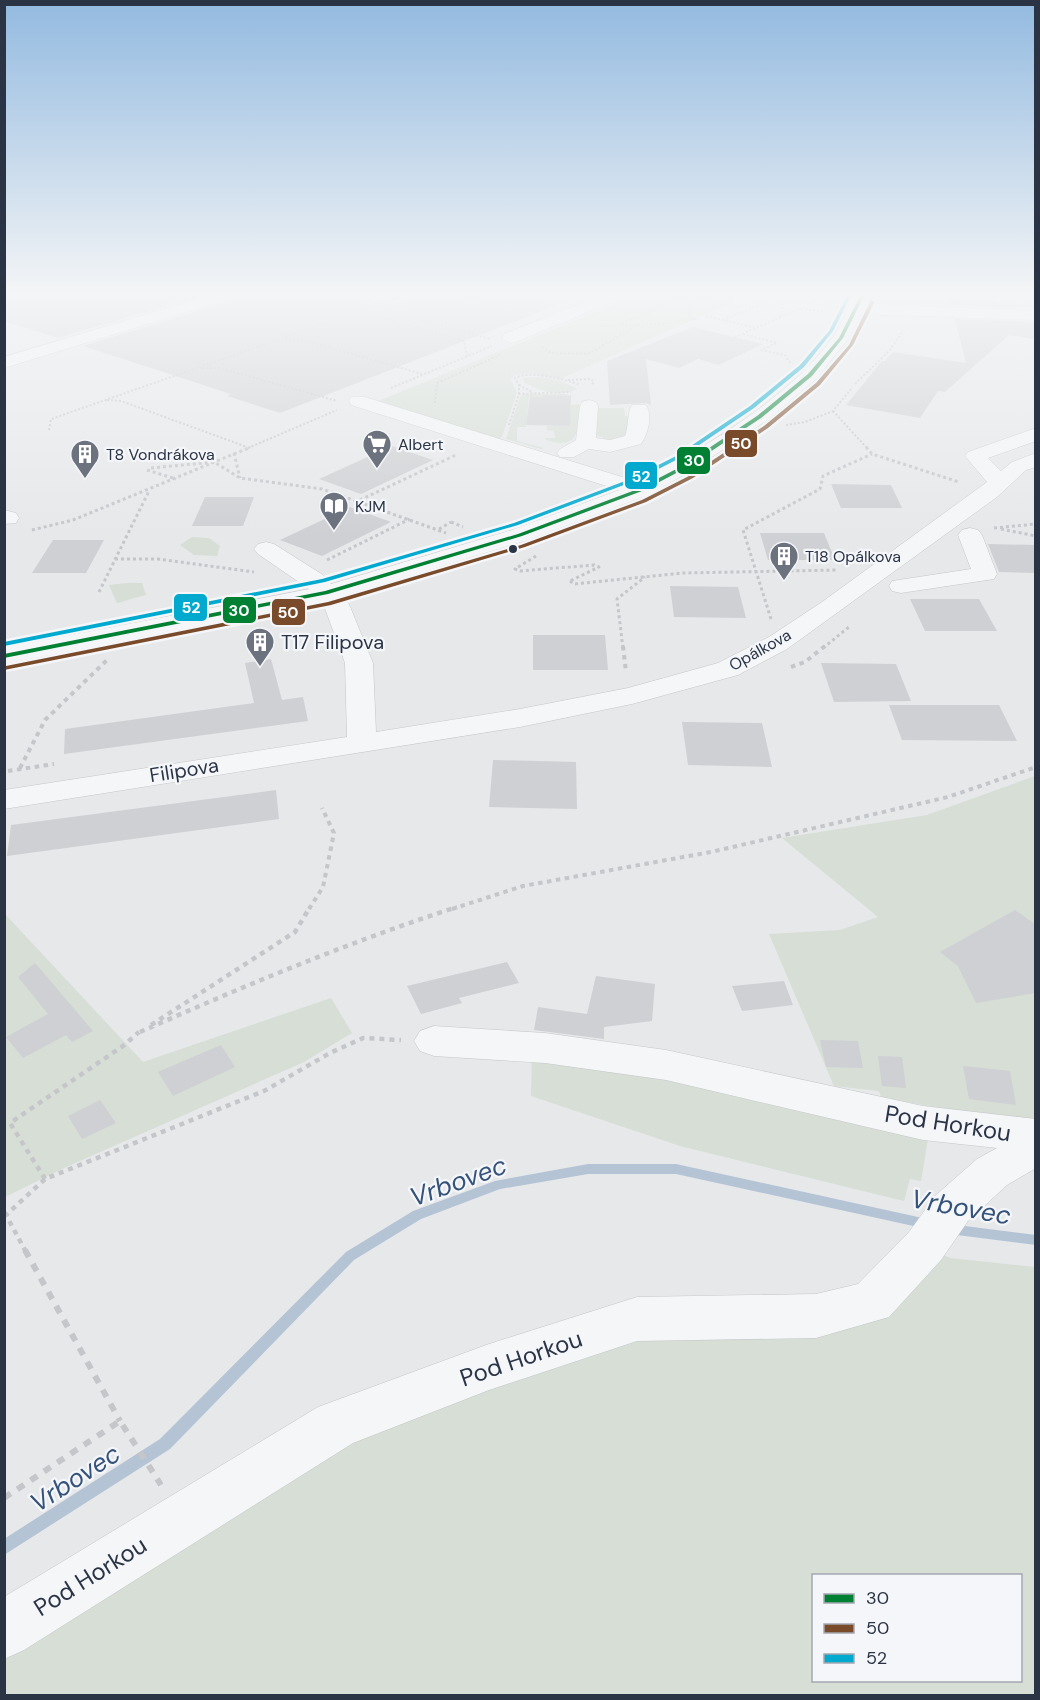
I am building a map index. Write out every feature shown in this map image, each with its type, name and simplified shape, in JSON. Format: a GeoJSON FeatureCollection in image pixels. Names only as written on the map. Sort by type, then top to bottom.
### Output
{"type":"FeatureCollection","features":[{"type":"Feature","properties":{"kind":"street"},"geometry":{"type":"LineString","coordinates":[[4,656],[320,587],[520,535],[567,519],[640,489],[684,467],[759,417],[810,375]]}},
{"type":"Feature","properties":{"kind":"street"},"geometry":{"type":"LineString","coordinates":[[354,403],[640,489]]}},
{"type":"Feature","properties":{"kind":"street"},"geometry":{"type":"LineString","coordinates":[[586,443],[589,406]]}},
{"type":"Feature","properties":{"kind":"street"},"geometry":{"type":"LineString","coordinates":[[549,461],[586,443],[610,446],[634,440],[639,426],[639,409]]}},
{"type":"Feature","properties":{"kind":"street"},"geometry":{"type":"LineString","coordinates":[[994,487],[975,456],[1035,434]]}},
{"type":"Feature","properties":{"kind":"street","name":"Opálkova"},"geometry":{"type":"LineString","coordinates":[[363,743],[520,718],[632,696],[728,669],[893,577],[1019,466],[1035,459]]}},
{"type":"Feature","properties":{"kind":"street"},"geometry":{"type":"LineString","coordinates":[[893,577],[985,574],[970,535]]}},
{"type":"Feature","properties":{"kind":"street"},"geometry":{"type":"LineString","coordinates":[[266,549],[320,587],[336,604],[358,663],[360,724],[363,743]]}},
{"type":"Feature","properties":{"kind":"street","name":"Filipova"},"geometry":{"type":"LineString","coordinates":[[4,800],[363,743]]}},
{"type":"Feature","properties":{"kind":"street","name":"Pod Horkou"},"geometry":{"type":"LineString","coordinates":[[434,1041],[545,1048],[666,1065],[923,1123],[1035,1136]]}},
{"type":"Feature","properties":{"kind":"street","name":"Pod Horkou"},"geometry":{"type":"LineString","coordinates":[[4,1630],[336,1425],[489,1367],[637,1319],[816,1316],[872,1302],[992,1172],[1035,1147]]}},
{"type":"Feature","properties":{"kind":"path"},"geometry":{"type":"LineString","coordinates":[[49,430],[51,419],[179,375]]}},
{"type":"Feature","properties":{"kind":"path"},"geometry":{"type":"LineString","coordinates":[[248,375],[354,403]]}},
{"type":"Feature","properties":{"kind":"path"},"geometry":{"type":"LineString","coordinates":[[27,531],[73,520],[177,479],[420,375]]}},
{"type":"Feature","properties":{"kind":"path"},"geometry":{"type":"LineString","coordinates":[[507,431],[519,394],[519,385],[515,378],[520,375]]}},
{"type":"Feature","properties":{"kind":"path"},"geometry":{"type":"LineString","coordinates":[[532,375],[567,380],[583,386],[593,385],[594,382],[585,378],[567,380]]}},
{"type":"Feature","properties":{"kind":"path"},"geometry":{"type":"LineString","coordinates":[[855,384],[864,375]]}},
{"type":"Feature","properties":{"kind":"path"},"geometry":{"type":"LineString","coordinates":[[519,385],[532,392]]}},
{"type":"Feature","properties":{"kind":"path"},"geometry":{"type":"LineString","coordinates":[[519,394],[569,393],[583,386]]}},
{"type":"Feature","properties":{"kind":"path"},"geometry":{"type":"LineString","coordinates":[[851,389],[833,411],[872,454],[994,487]]}},
{"type":"Feature","properties":{"kind":"path"},"geometry":{"type":"LineString","coordinates":[[103,400],[121,401],[248,447]]}},
{"type":"Feature","properties":{"kind":"path"},"geometry":{"type":"LineString","coordinates":[[359,501],[485,441]]}},
{"type":"Feature","properties":{"kind":"path"},"geometry":{"type":"LineString","coordinates":[[234,453],[240,478]]}},
{"type":"Feature","properties":{"kind":"path"},"geometry":{"type":"LineString","coordinates":[[778,643],[758,572],[743,530],[820,489],[823,476],[872,454]]}},
{"type":"Feature","properties":{"kind":"path"},"geometry":{"type":"LineString","coordinates":[[177,479],[149,469],[214,462],[240,478],[322,489],[454,535]]}},
{"type":"Feature","properties":{"kind":"path"},"geometry":{"type":"LineString","coordinates":[[99,592],[149,490]]}},
{"type":"Feature","properties":{"kind":"path"},"geometry":{"type":"LineString","coordinates":[[115,559],[158,559],[320,587],[324,561],[411,519]]}},
{"type":"Feature","properties":{"kind":"path"},"geometry":{"type":"LineString","coordinates":[[438,529],[451,522]]}},
{"type":"Feature","properties":{"kind":"path"},"geometry":{"type":"LineString","coordinates":[[995,528],[1035,536]]}},
{"type":"Feature","properties":{"kind":"path"},"geometry":{"type":"LineString","coordinates":[[535,556],[515,569],[520,571],[594,565],[599,567],[570,581],[574,584],[682,573],[758,572],[893,577]]}},
{"type":"Feature","properties":{"kind":"path"},"geometry":{"type":"LineString","coordinates":[[632,696],[627,676],[617,599],[645,577]]}},
{"type":"Feature","properties":{"kind":"path"},"geometry":{"type":"LineString","coordinates":[[20,768],[45,720],[112,655]]}},
{"type":"Feature","properties":{"kind":"path"},"geometry":{"type":"LineString","coordinates":[[140,1032],[215,999],[403,925],[523,886],[711,852],[948,797],[1035,767]]}},
{"type":"Feature","properties":{"kind":"path"},"geometry":{"type":"LineString","coordinates":[[45,1179],[10,1123],[140,1032],[295,932],[323,887],[334,833],[322,808]]}},
{"type":"Feature","properties":{"kind":"path"},"geometry":{"type":"LineString","coordinates":[[159,1483],[120,1421],[6,1215],[45,1179],[264,1091],[330,1053],[363,1038],[434,1041]]}},
{"type":"Feature","properties":{"kind":"path"},"geometry":{"type":"LineString","coordinates":[[4,1498],[120,1421]]}},
{"type":"Feature","properties":{"kind":"shaded area"},"geometry":{"type":"Polygon","coordinates":[[[441,375],[514,375],[511,380],[517,393],[501,439],[378,401],[441,375]]]}},
{"type":"Feature","properties":{"kind":"shaded area"},"geometry":{"type":"Polygon","coordinates":[[[543,375],[568,375],[560,379],[543,375]]]}},
{"type":"Feature","properties":{"kind":"shaded area"},"geometry":{"type":"Polygon","coordinates":[[[539,377],[559,380],[577,389],[564,393],[542,391],[524,382],[523,378],[539,377]]]}},
{"type":"Feature","properties":{"kind":"shaded area"},"geometry":{"type":"Polygon","coordinates":[[[523,394],[566,394],[574,397],[543,395],[543,397],[529,397],[526,427],[517,427],[517,441],[544,448],[506,439],[523,394]]]}},
{"type":"Feature","properties":{"kind":"shaded area"},"geometry":{"type":"Polygon","coordinates":[[[579,404],[575,436],[565,443],[546,440],[546,438],[555,438],[554,431],[546,430],[547,426],[569,426],[571,405],[579,404]]]}},
{"type":"Feature","properties":{"kind":"shaded area"},"geometry":{"type":"Polygon","coordinates":[[[594,408],[624,408],[625,416],[632,416],[629,437],[604,444],[603,437],[594,435],[594,408]]]}},
{"type":"Feature","properties":{"kind":"shaded area"},"geometry":{"type":"Polygon","coordinates":[[[192,537],[209,538],[220,546],[217,556],[194,555],[180,545],[192,537]]]}},
{"type":"Feature","properties":{"kind":"shaded area"},"geometry":{"type":"Polygon","coordinates":[[[142,583],[146,595],[117,603],[109,585],[142,583]]]}},
{"type":"Feature","properties":{"kind":"shaded area"},"geometry":{"type":"Polygon","coordinates":[[[1035,776],[1035,1120],[967,1113],[881,1097],[879,1091],[834,1086],[769,934],[840,930],[878,917],[782,838],[927,815],[1035,776]]]}},
{"type":"Feature","properties":{"kind":"shaded area"},"geometry":{"type":"Polygon","coordinates":[[[5,914],[143,1062],[331,998],[352,1033],[304,1062],[64,1168],[5,1197],[5,914]]]}},
{"type":"Feature","properties":{"kind":"shaded area"},"geometry":{"type":"Polygon","coordinates":[[[532,1057],[601,1065],[929,1133],[921,1181],[910,1179],[904,1201],[680,1146],[531,1096],[532,1057]]]}},
{"type":"Feature","properties":{"kind":"shaded area"},"geometry":{"type":"Polygon","coordinates":[[[933,1250],[950,1258],[1035,1267],[1035,1695],[5,1696],[5,1643],[345,1439],[640,1330],[824,1335],[933,1250]]]}},
{"type":"Feature","properties":{"kind":"building"},"geometry":{"type":"Polygon","coordinates":[[[173,375],[377,375],[280,413],[227,396],[231,394],[173,375]]]}},
{"type":"Feature","properties":{"kind":"building"},"geometry":{"type":"Polygon","coordinates":[[[608,375],[648,375],[651,405],[646,403],[610,405],[608,375]]]}},
{"type":"Feature","properties":{"kind":"building"},"geometry":{"type":"Polygon","coordinates":[[[870,375],[964,375],[945,392],[938,391],[920,418],[846,405],[870,375]]]}},
{"type":"Feature","properties":{"kind":"building"},"geometry":{"type":"Polygon","coordinates":[[[543,395],[571,396],[570,426],[526,425],[530,397],[543,397],[543,395]]]}},
{"type":"Feature","properties":{"kind":"building","name":"Albert"},"geometry":{"type":"Polygon","coordinates":[[[392,446],[433,460],[361,494],[319,479],[392,446]]]}},
{"type":"Feature","properties":{"kind":"building"},"geometry":{"type":"Polygon","coordinates":[[[831,484],[891,485],[902,508],[841,508],[831,484]]]}},
{"type":"Feature","properties":{"kind":"building"},"geometry":{"type":"Polygon","coordinates":[[[205,497],[254,497],[243,526],[192,526],[205,497]]]}},
{"type":"Feature","properties":{"kind":"building","name":"KJM"},"geometry":{"type":"Polygon","coordinates":[[[350,507],[391,522],[322,556],[280,540],[350,507]]]}},
{"type":"Feature","properties":{"kind":"building"},"geometry":{"type":"Polygon","coordinates":[[[760,533],[824,533],[835,560],[768,560],[760,533]]]}},
{"type":"Feature","properties":{"kind":"building"},"geometry":{"type":"Polygon","coordinates":[[[53,540],[104,540],[86,573],[32,573],[53,540]]]}},
{"type":"Feature","properties":{"kind":"building"},"geometry":{"type":"Polygon","coordinates":[[[988,544],[1035,545],[1035,573],[999,572],[988,544]]]}},
{"type":"Feature","properties":{"kind":"building"},"geometry":{"type":"Polygon","coordinates":[[[670,586],[738,587],[746,618],[674,617],[670,586]]]}},
{"type":"Feature","properties":{"kind":"building"},"geometry":{"type":"Polygon","coordinates":[[[910,599],[979,599],[997,631],[925,631],[910,599]]]}},
{"type":"Feature","properties":{"kind":"building"},"geometry":{"type":"Polygon","coordinates":[[[533,635],[605,635],[608,670],[533,670],[533,635]]]}},
{"type":"Feature","properties":{"kind":"building"},"geometry":{"type":"Polygon","coordinates":[[[271,659],[282,700],[303,697],[308,721],[64,754],[65,729],[254,703],[245,663],[271,659]]]}},
{"type":"Feature","properties":{"kind":"building"},"geometry":{"type":"Polygon","coordinates":[[[821,663],[896,664],[911,701],[834,702],[821,663]]]}},
{"type":"Feature","properties":{"kind":"building"},"geometry":{"type":"Polygon","coordinates":[[[889,705],[999,705],[1017,741],[902,740],[889,705]]]}},
{"type":"Feature","properties":{"kind":"building"},"geometry":{"type":"Polygon","coordinates":[[[682,722],[762,723],[772,767],[688,765],[682,722]]]}},
{"type":"Feature","properties":{"kind":"building"},"geometry":{"type":"Polygon","coordinates":[[[493,760],[576,762],[577,809],[489,807],[493,760]]]}},
{"type":"Feature","properties":{"kind":"building"},"geometry":{"type":"Polygon","coordinates":[[[276,790],[279,819],[7,856],[11,825],[276,790]]]}},
{"type":"Feature","properties":{"kind":"building"},"geometry":{"type":"Polygon","coordinates":[[[1015,910],[1035,924],[1035,993],[976,1003],[958,966],[940,952],[1015,910]]]}},
{"type":"Feature","properties":{"kind":"building"},"geometry":{"type":"Polygon","coordinates":[[[507,962],[519,983],[459,998],[462,1003],[421,1014],[407,986],[507,962]]]}},
{"type":"Feature","properties":{"kind":"building"},"geometry":{"type":"Polygon","coordinates":[[[35,963],[93,1031],[72,1042],[66,1035],[23,1058],[6,1037],[48,1014],[18,977],[35,963]]]}},
{"type":"Feature","properties":{"kind":"building"},"geometry":{"type":"Polygon","coordinates":[[[596,976],[655,984],[652,1021],[604,1027],[604,1039],[534,1030],[538,1007],[587,1014],[596,976]]]}},
{"type":"Feature","properties":{"kind":"building"},"geometry":{"type":"Polygon","coordinates":[[[784,981],[793,1005],[742,1011],[732,986],[784,981]]]}},
{"type":"Feature","properties":{"kind":"building"},"geometry":{"type":"Polygon","coordinates":[[[820,1040],[858,1041],[863,1068],[826,1067],[820,1040]]]}},
{"type":"Feature","properties":{"kind":"building"},"geometry":{"type":"Polygon","coordinates":[[[221,1045],[235,1067],[173,1096],[158,1072],[221,1045]]]}},
{"type":"Feature","properties":{"kind":"building"},"geometry":{"type":"Polygon","coordinates":[[[878,1056],[902,1057],[906,1088],[882,1086],[878,1056]]]}},
{"type":"Feature","properties":{"kind":"building"},"geometry":{"type":"Polygon","coordinates":[[[963,1066],[1010,1071],[1016,1105],[969,1099],[963,1066]]]}},
{"type":"Feature","properties":{"kind":"building"},"geometry":{"type":"Polygon","coordinates":[[[100,1100],[116,1123],[82,1139],[68,1116],[100,1100]]]}},
{"type":"Feature","properties":{"kind":"waterway","name":"Vrbovec"},"geometry":{"type":"LineString","coordinates":[[4,1548],[165,1444],[350,1256],[417,1215],[499,1184],[588,1169],[676,1169],[927,1224]]}},
{"type":"Feature","properties":{"kind":"waterway","name":"Vrbovec"},"geometry":{"type":"LineString","coordinates":[[949,1229],[1036,1240]]}},
{"type":"Feature","properties":{"kind":"transit line","name":"52"},"geometry":{"type":"LineString","coordinates":[[4,644],[323,581],[516,524],[635,479],[678,457],[752,407],[791,375]]}},
{"type":"Feature","properties":{"kind":"transit line","name":"30"},"geometry":{"type":"LineString","coordinates":[[4,656],[326,593],[520,535],[640,490],[684,467],[759,417],[810,375]]}},
{"type":"Feature","properties":{"kind":"transit line","name":"50"},"geometry":{"type":"LineString","coordinates":[[6,668],[329,604],[523,546],[644,501],[691,477],[766,427],[825,375]]}},
{"type":"Feature","properties":{"kind":"place","name":"Albert"},"geometry":{"type":"Point","coordinates":[377,470]}},
{"type":"Feature","properties":{"kind":"place","name":"T8 Vondrákova"},"geometry":{"type":"Point","coordinates":[85,480]}},
{"type":"Feature","properties":{"kind":"place","name":"KJM"},"geometry":{"type":"Point","coordinates":[334,532]}},
{"type":"Feature","properties":{"kind":"place","name":"T18 Opálkova"},"geometry":{"type":"Point","coordinates":[784,582]}},
{"type":"Feature","properties":{"kind":"place","name":"T17 Filipova"},"geometry":{"type":"Point","coordinates":[260,668]}}]}
